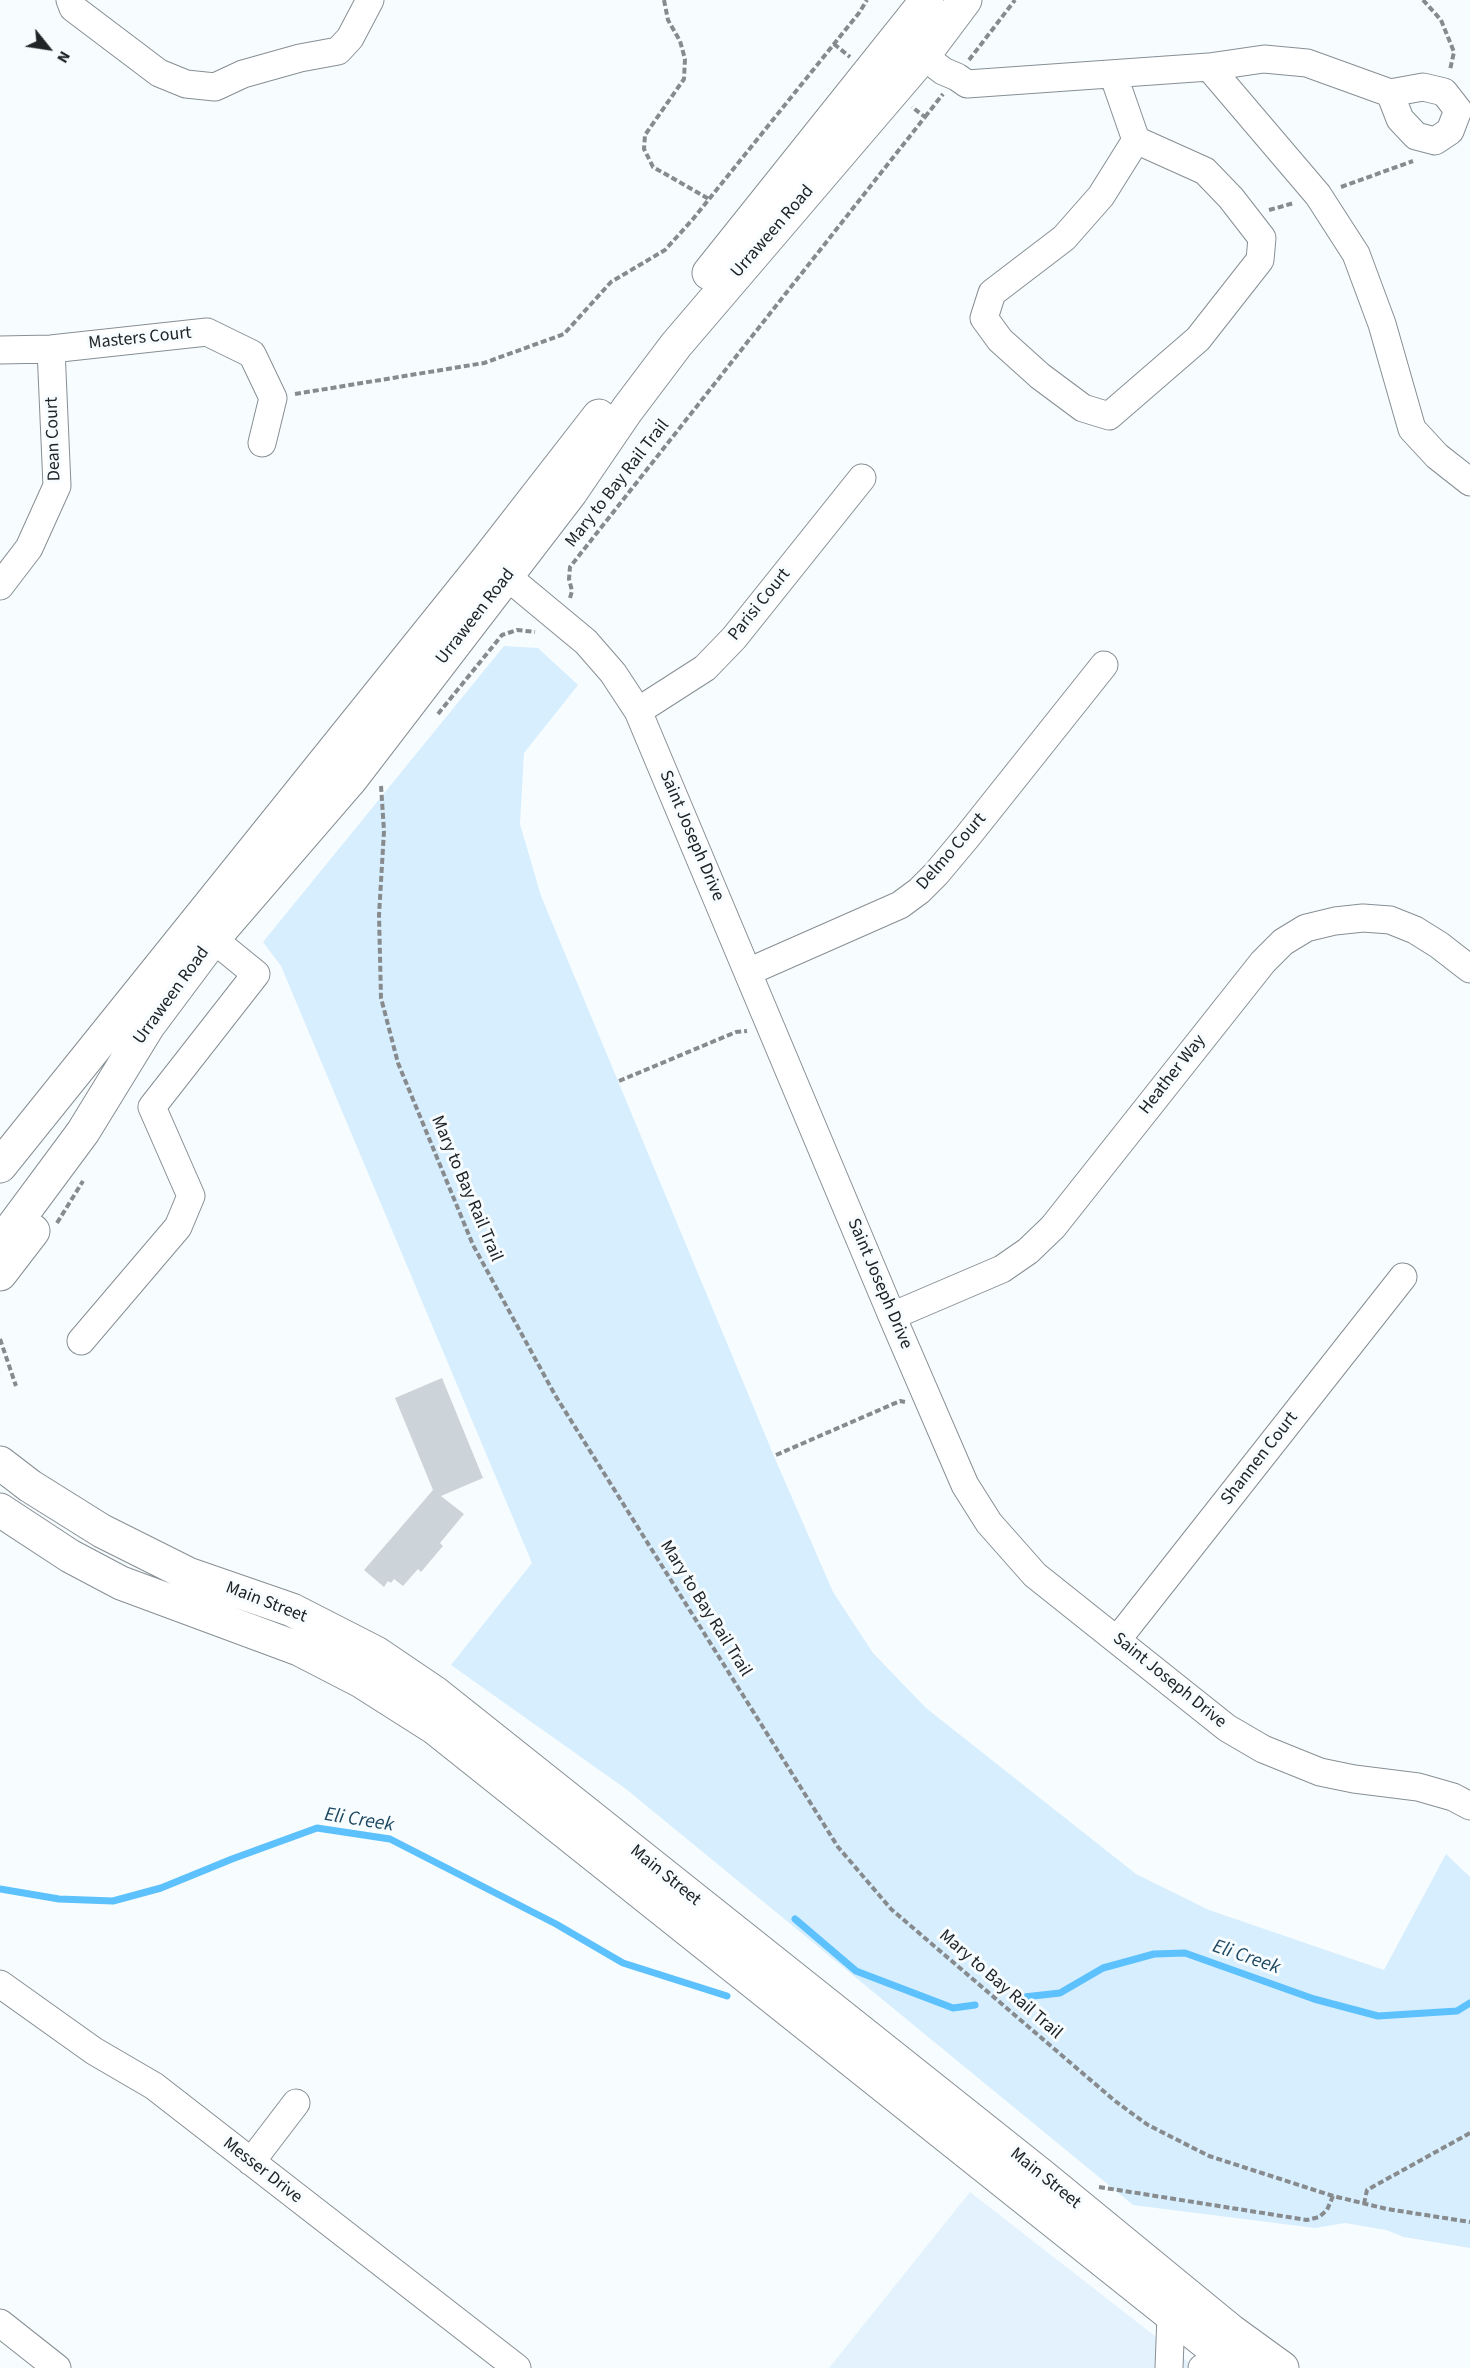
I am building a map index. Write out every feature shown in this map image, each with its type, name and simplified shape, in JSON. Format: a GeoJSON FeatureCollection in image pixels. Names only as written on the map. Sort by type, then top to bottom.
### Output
{"type":"FeatureCollection","features":[{"type":"Feature","properties":{"kind":"main road","name":"Urraween Road"},"geometry":{"type":"LineString","coordinates":[[881,82],[898,37],[927,0]]}},
{"type":"Feature","properties":{"kind":"main road","name":"Urraween Road"},"geometry":{"type":"LineString","coordinates":[[0,1244],[83,1131],[148,1026],[213,939],[351,779],[497,568],[746,226],[881,82],[923,56],[965,0]]}},
{"type":"Feature","properties":{"kind":"main road","name":"Urraween Road"},"geometry":{"type":"LineString","coordinates":[[0,1166],[497,568]]}},
{"type":"Feature","properties":{"kind":"main road"},"geometry":{"type":"LineString","coordinates":[[0,1274],[57,1201],[83,1131]]}},
{"type":"Feature","properties":{"kind":"main road","name":"Main Street"},"geometry":{"type":"LineString","coordinates":[[0,1463],[30,1486],[102,1531],[188,1574],[292,1610],[376,1653],[435,1693],[1042,2176],[1232,2331],[1282,2368]]}},
{"type":"Feature","properties":{"kind":"main road","name":"Main Street"},"geometry":{"type":"LineString","coordinates":[[0,1510],[70,1557],[122,1583],[299,1649],[361,1681],[435,1728],[1171,2315],[1200,2352],[1238,2368]]}},
{"type":"Feature","properties":{"kind":"main road"},"geometry":{"type":"LineString","coordinates":[[0,1532],[46,1564],[164,1622],[221,1620]]}},
{"type":"Feature","properties":{"kind":"street"},"geometry":{"type":"LineString","coordinates":[[70,0],[73,8],[159,73],[186,84],[215,87],[243,74],[300,58],[338,51],[350,38],[370,0]]}},
{"type":"Feature","properties":{"kind":"street"},"geometry":{"type":"LineString","coordinates":[[898,37],[943,71],[967,84],[1209,67],[1264,59],[1306,63],[1390,93],[1423,87],[1444,92],[1458,110],[1450,131],[1436,141],[1416,136],[1400,119],[1390,93]]}},
{"type":"Feature","properties":{"kind":"street"},"geometry":{"type":"LineString","coordinates":[[1209,67],[1318,195],[1356,254],[1382,324],[1412,429],[1437,456],[1470,482]]}},
{"type":"Feature","properties":{"kind":"street"},"geometry":{"type":"LineString","coordinates":[[1113,74],[1136,140],[1205,171],[1262,238],[1260,260],[1198,339],[1109,416],[1083,408],[1040,376],[1000,340],[984,318],[992,293],[1064,238],[1101,196],[1136,140]]}},
{"type":"Feature","properties":{"kind":"street","name":"Masters Court"},"geometry":{"type":"LineString","coordinates":[[0,350],[51,349],[207,332],[252,354],[273,398]]}},
{"type":"Feature","properties":{"kind":"street","name":"Dean Court"},"geometry":{"type":"LineString","coordinates":[[0,586],[29,548],[57,486],[51,349]]}},
{"type":"Feature","properties":{"kind":"street"},"geometry":{"type":"LineString","coordinates":[[262,443],[273,398]]}},
{"type":"Feature","properties":{"kind":"street","name":"Parisi Court"},"geometry":{"type":"LineString","coordinates":[[638,711],[705,668],[713,660],[734,638],[862,478]]}},
{"type":"Feature","properties":{"kind":"street","name":"Saint Joseph Drive"},"geometry":{"type":"LineString","coordinates":[[497,568],[586,642],[613,673],[638,711],[965,1485],[989,1523],[1035,1575],[1227,1728],[1263,1749],[1320,1772],[1418,1787],[1453,1797],[1470,1806]]}},
{"type":"Feature","properties":{"kind":"street","name":"Delmo Court"},"geometry":{"type":"LineString","coordinates":[[748,972],[900,905],[919,891],[967,837],[1104,665]]}},
{"type":"Feature","properties":{"kind":"street","name":"Heather Way"},"geometry":{"type":"LineString","coordinates":[[892,1316],[1002,1269],[1028,1251],[1053,1227],[1263,962],[1283,942],[1306,928],[1335,921],[1363,918],[1390,920],[1423,935],[1470,969]]}},
{"type":"Feature","properties":{"kind":"street"},"geometry":{"type":"LineString","coordinates":[[81,1341],[178,1227],[190,1196],[152,1107],[256,974],[213,939]]}},
{"type":"Feature","properties":{"kind":"street","name":"Shannen Court"},"geometry":{"type":"LineString","coordinates":[[1117,1640],[1403,1277]]}},
{"type":"Feature","properties":{"kind":"street","name":"Messer Drive"},"geometry":{"type":"LineString","coordinates":[[0,1984],[94,2051],[154,2086],[517,2368]]}},
{"type":"Feature","properties":{"kind":"street"},"geometry":{"type":"LineString","coordinates":[[251,2162],[296,2103]]}},
{"type":"Feature","properties":{"kind":"street"},"geometry":{"type":"LineString","coordinates":[[1169,2368],[1171,2315]]}},
{"type":"Feature","properties":{"kind":"street"},"geometry":{"type":"LineString","coordinates":[[0,2323],[57,2368]]}},
{"type":"Feature","properties":{"kind":"street"},"geometry":{"type":"LineString","coordinates":[[1200,2352],[1207,2368]]}},
{"type":"Feature","properties":{"kind":"path"},"geometry":{"type":"LineString","coordinates":[[664,0],[668,20],[680,41],[685,59],[684,80],[645,135],[644,149],[653,167],[709,199]]}},
{"type":"Feature","properties":{"kind":"path"},"geometry":{"type":"LineString","coordinates":[[273,398],[484,363],[564,334],[611,282],[665,250],[709,199],[867,0]]}},
{"type":"Feature","properties":{"kind":"path"},"geometry":{"type":"LineString","coordinates":[[1423,0],[1441,20],[1454,52],[1444,92]]}},
{"type":"Feature","properties":{"kind":"path","name":"Mary to Bay Rail Trail"},"geometry":{"type":"LineString","coordinates":[[432,721],[502,635],[517,630],[541,632],[556,616],[570,598],[572,591],[569,579],[570,567],[925,117],[834,44]]}},
{"type":"Feature","properties":{"kind":"path"},"geometry":{"type":"LineString","coordinates":[[1246,218],[1430,155],[1436,141]]}},
{"type":"Feature","properties":{"kind":"path","name":"Mary to Bay Rail Trail"},"geometry":{"type":"LineString","coordinates":[[388,777],[381,786],[384,831],[379,915],[381,998],[398,1064],[473,1245],[555,1395],[838,1846],[891,1909],[1115,2101],[1148,2125],[1209,2156],[1333,2196],[1364,2204],[1470,2222]]}},
{"type":"Feature","properties":{"kind":"path"},"geometry":{"type":"LineString","coordinates":[[619,1081],[736,1032],[758,1032],[771,1027]]}},
{"type":"Feature","properties":{"kind":"path"},"geometry":{"type":"LineString","coordinates":[[0,1339],[16,1386]]}},
{"type":"Feature","properties":{"kind":"path"},"geometry":{"type":"LineString","coordinates":[[776,1455],[900,1401],[914,1404],[928,1398]]}},
{"type":"Feature","properties":{"kind":"path"},"geometry":{"type":"LineString","coordinates":[[1364,2204],[1367,2190],[1470,2133]]}},
{"type":"Feature","properties":{"kind":"path"},"geometry":{"type":"LineString","coordinates":[[1095,2187],[1307,2220],[1319,2217],[1327,2210],[1333,2196]]}},
{"type":"Feature","properties":{"kind":"shaded area"},"geometry":{"type":"Polygon","coordinates":[[[504,646],[538,648],[578,685],[524,753],[520,824],[541,896],[776,1461],[833,1592],[873,1653],[926,1708],[1136,1874],[1209,1910],[1384,1970],[1446,1854],[1470,1877],[1470,2248],[1404,2237],[1386,2230],[1345,2223],[1315,2228],[1133,2205],[626,1789],[451,1665],[532,1563],[281,966],[263,942],[504,646]]]}},
{"type":"Feature","properties":{"kind":"shaded area"},"geometry":{"type":"Polygon","coordinates":[[[970,2192],[1196,2368],[829,2368],[970,2192]]]}},
{"type":"Feature","properties":{"kind":"building"},"geometry":{"type":"Polygon","coordinates":[[[442,1378],[483,1478],[441,1496],[464,1514],[440,1543],[443,1546],[421,1572],[418,1569],[403,1586],[394,1579],[391,1583],[388,1581],[384,1587],[364,1570],[433,1490],[395,1398],[442,1378]]]}},
{"type":"Feature","properties":{"kind":"waterway","name":"Eli Creek"},"geometry":{"type":"LineString","coordinates":[[0,1889],[59,1899],[113,1901],[161,1888],[317,1828],[390,1839],[556,1924],[623,1963],[727,1996]]}},
{"type":"Feature","properties":{"kind":"waterway","name":"Eli Creek"},"geometry":{"type":"LineString","coordinates":[[795,1919],[856,1971],[953,2008],[975,2005]]}},
{"type":"Feature","properties":{"kind":"waterway","name":"Eli Creek"},"geometry":{"type":"LineString","coordinates":[[1015,1998],[1060,1993],[1103,1968],[1154,1954],[1185,1953],[1314,1999],[1378,2016],[1457,2011],[1470,2003]]}}]}
